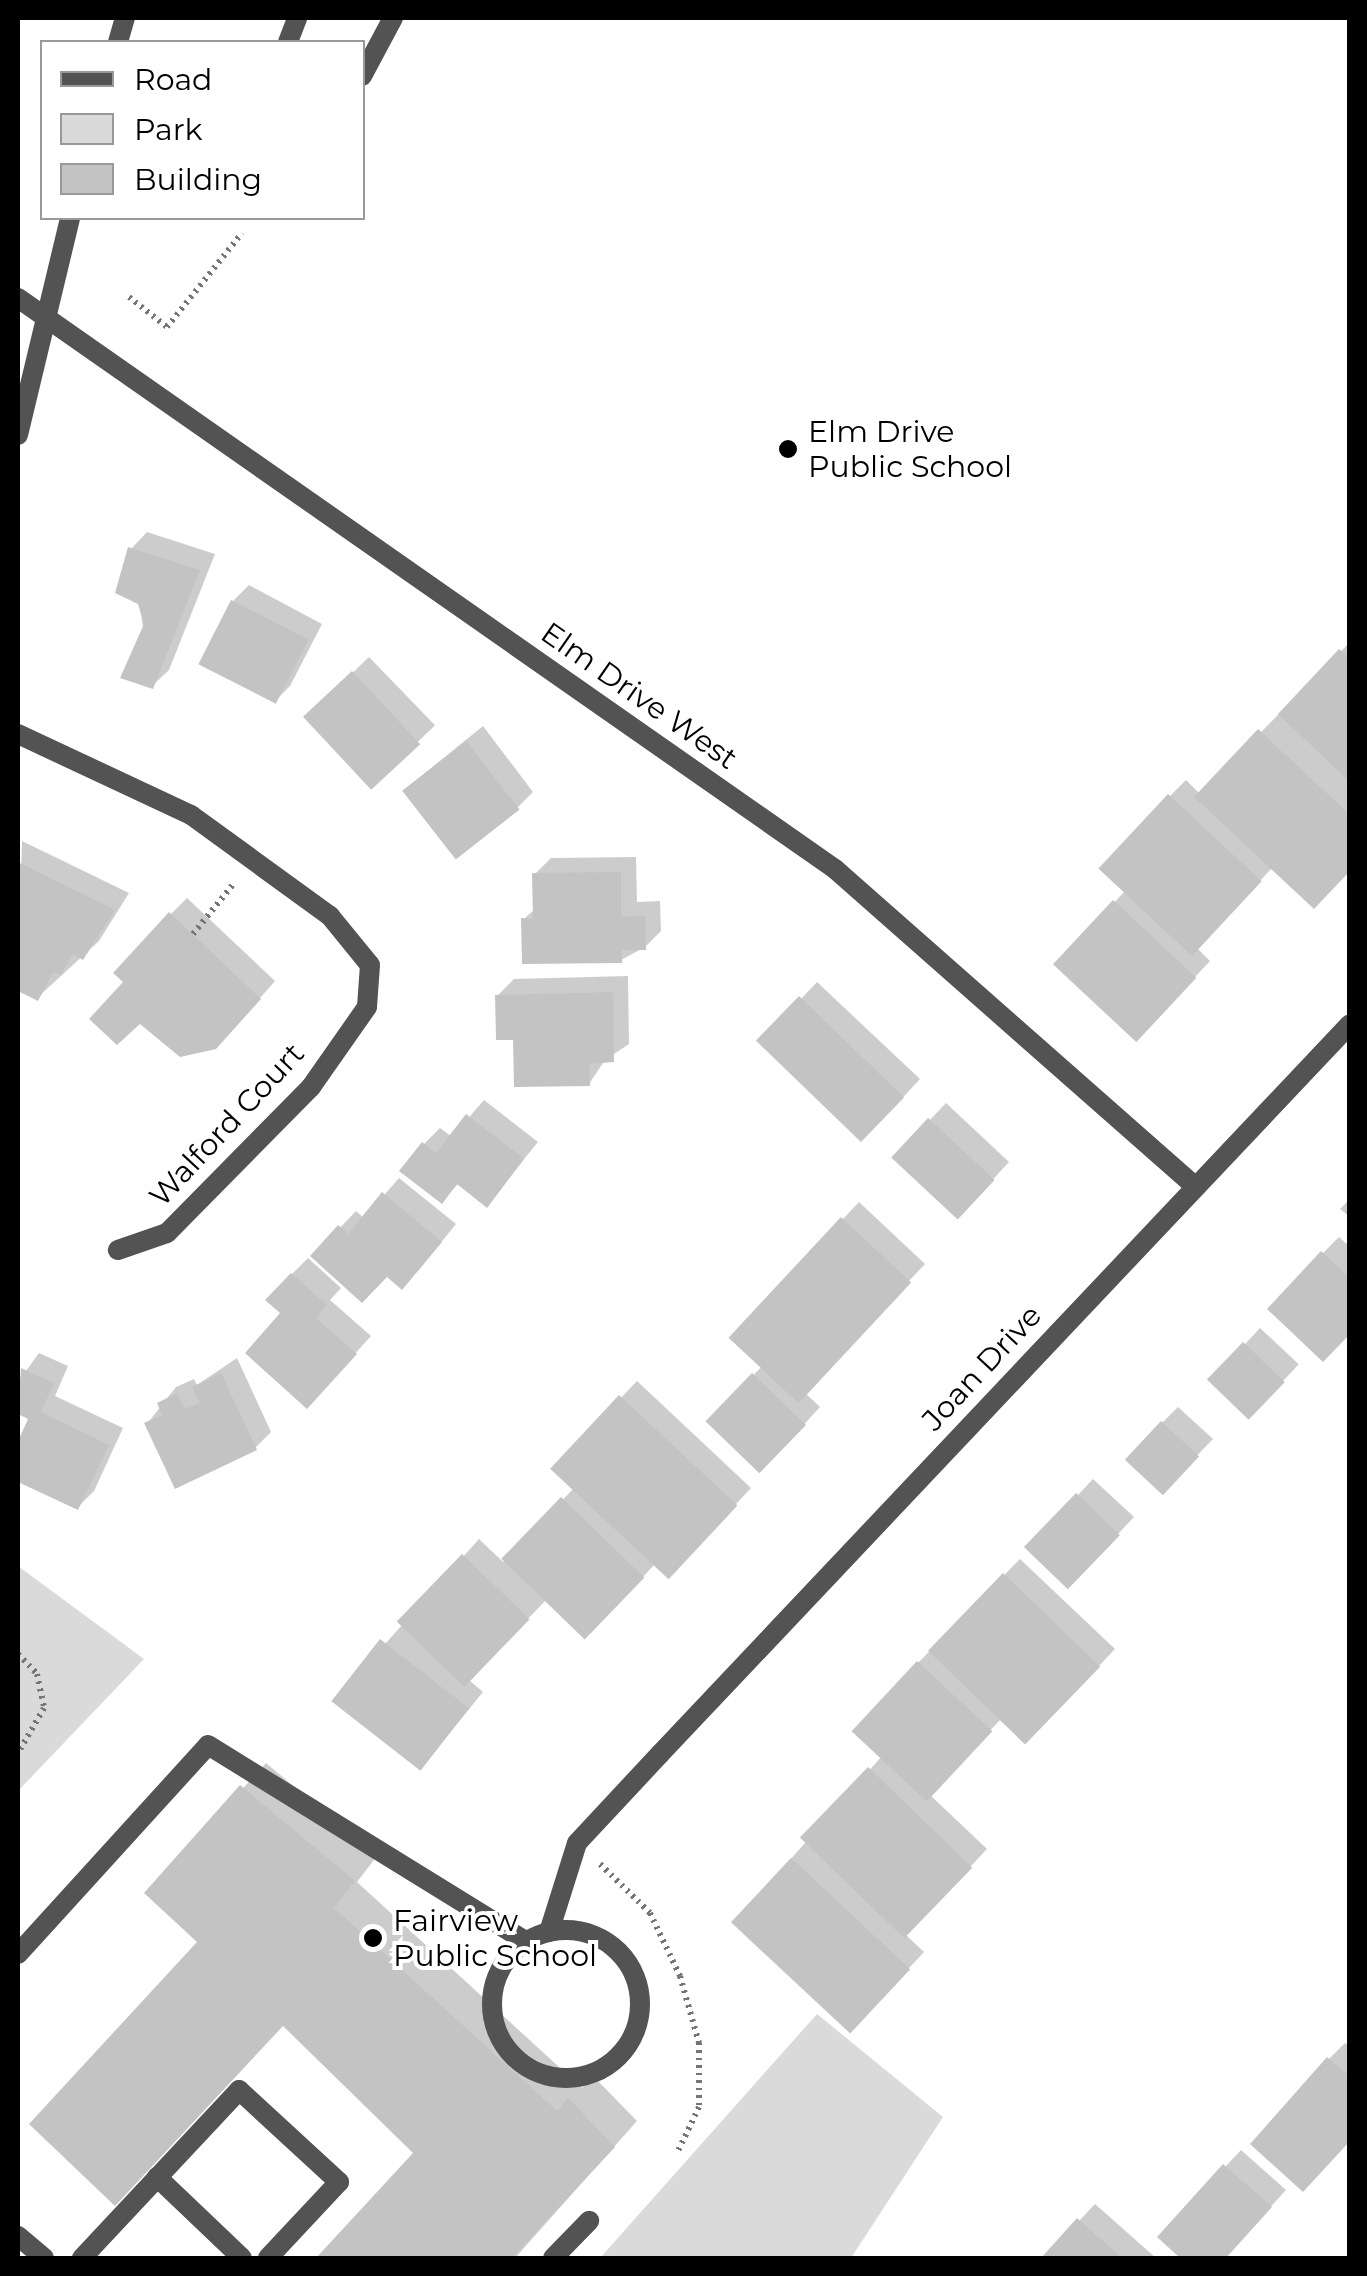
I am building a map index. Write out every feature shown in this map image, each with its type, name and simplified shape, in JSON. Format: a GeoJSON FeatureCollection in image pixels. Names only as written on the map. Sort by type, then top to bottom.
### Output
{"type":"FeatureCollection","features":[{"type":"Feature","properties":{"kind":"street"},"geometry":{"type":"LineString","coordinates":[[365,70],[393,18]]}},
{"type":"Feature","properties":{"kind":"street"},"geometry":{"type":"LineString","coordinates":[[18,435],[70,220]]}},
{"type":"Feature","properties":{"kind":"street","name":"Elm Drive West"},"geometry":{"type":"LineString","coordinates":[[18,298],[836,869],[1194,1185]]}},
{"type":"Feature","properties":{"kind":"street","name":"Walford Court"},"geometry":{"type":"LineString","coordinates":[[18,734],[192,814],[254,858],[358,944],[370,965],[366,1007],[311,1087],[207,1198],[168,1233],[118,1250]]}},
{"type":"Feature","properties":{"kind":"street","name":"Joan Drive"},"geometry":{"type":"LineString","coordinates":[[577,1843],[1350,1024]]}},
{"type":"Feature","properties":{"kind":"street"},"geometry":{"type":"LineString","coordinates":[[18,1954],[208,1745],[528,1942]]}},
{"type":"Feature","properties":{"kind":"street"},"geometry":{"type":"LineString","coordinates":[[550,1932],[577,1843]]}},
{"type":"Feature","properties":{"kind":"street"},"geometry":{"type":"LineString","coordinates":[[550,1932],[604,1941],[637,1985],[631,2040],[594,2073],[544,2076],[504,2046],[492,1998],[498,1974],[528,1942],[550,1932]]}},
{"type":"Feature","properties":{"kind":"street"},"geometry":{"type":"LineString","coordinates":[[82,2258],[240,2090],[339,2182],[268,2258]]}},
{"type":"Feature","properties":{"kind":"street"},"geometry":{"type":"LineString","coordinates":[[157,2178],[242,2258]]}},
{"type":"Feature","properties":{"kind":"street"},"geometry":{"type":"LineString","coordinates":[[553,2258],[588,2221]]}},
{"type":"Feature","properties":{"kind":"street"},"geometry":{"type":"LineString","coordinates":[[18,2236],[44,2258]]}},
{"type":"Feature","properties":{"kind":"path"},"geometry":{"type":"LineString","coordinates":[[129,297],[167,327],[242,233]]}},
{"type":"Feature","properties":{"kind":"path"},"geometry":{"type":"LineString","coordinates":[[193,934],[254,858]]}},
{"type":"Feature","properties":{"kind":"path"},"geometry":{"type":"LineString","coordinates":[[18,1654],[37,1674],[44,1708],[18,1753]]}},
{"type":"Feature","properties":{"kind":"path"},"geometry":{"type":"LineString","coordinates":[[577,1843],[650,1913],[680,1976],[699,2043],[699,2075],[698,2107],[678,2151]]}},
{"type":"Feature","properties":{"kind":"green space"},"geometry":{"type":"Polygon","coordinates":[[[18,1566],[144,1659],[18,1791],[18,1566]]]}},
{"type":"Feature","properties":{"kind":"green space"},"geometry":{"type":"Polygon","coordinates":[[[817,2014],[943,2117],[851,2258],[600,2258],[817,2014]]]}},
{"type":"Feature","properties":{"kind":"building"},"geometry":{"type":"Polygon","coordinates":[[[128,547],[200,570],[153,689],[120,678],[144,624],[138,604],[115,593],[128,547]]]}},
{"type":"Feature","properties":{"kind":"building"},"geometry":{"type":"Polygon","coordinates":[[[231,600],[309,639],[276,704],[198,664],[231,600]]]}},
{"type":"Feature","properties":{"kind":"building"},"geometry":{"type":"Polygon","coordinates":[[[1339,649],[1350,659],[1350,782],[1278,714],[1339,649]]]}},
{"type":"Feature","properties":{"kind":"building"},"geometry":{"type":"Polygon","coordinates":[[[352,671],[420,744],[371,790],[303,717],[352,671]]]}},
{"type":"Feature","properties":{"kind":"building"},"geometry":{"type":"Polygon","coordinates":[[[1258,729],[1350,815],[1350,871],[1314,909],[1194,797],[1258,729]]]}},
{"type":"Feature","properties":{"kind":"building"},"geometry":{"type":"Polygon","coordinates":[[[466,741],[520,810],[456,859],[402,791],[466,741]]]}},
{"type":"Feature","properties":{"kind":"building"},"geometry":{"type":"Polygon","coordinates":[[[1168,794],[1262,881],[1192,956],[1098,869],[1168,794]]]}},
{"type":"Feature","properties":{"kind":"building"},"geometry":{"type":"Polygon","coordinates":[[[18,862],[115,910],[83,960],[73,954],[61,975],[53,972],[38,1001],[18,991],[18,862]]]}},
{"type":"Feature","properties":{"kind":"building"},"geometry":{"type":"Polygon","coordinates":[[[621,872],[621,917],[645,916],[646,950],[622,950],[622,963],[522,964],[521,918],[533,919],[532,873],[621,872]]]}},
{"type":"Feature","properties":{"kind":"building"},"geometry":{"type":"Polygon","coordinates":[[[1113,900],[1196,978],[1136,1042],[1053,964],[1113,900]]]}},
{"type":"Feature","properties":{"kind":"building"},"geometry":{"type":"Polygon","coordinates":[[[169,912],[261,999],[216,1049],[180,1057],[140,1024],[117,1045],[89,1019],[123,982],[113,973],[169,912]]]}},
{"type":"Feature","properties":{"kind":"building"},"geometry":{"type":"Polygon","coordinates":[[[613,992],[614,1062],[589,1064],[590,1086],[514,1087],[513,1040],[496,1040],[495,995],[613,992]]]}},
{"type":"Feature","properties":{"kind":"building"},"geometry":{"type":"Polygon","coordinates":[[[799,996],[904,1097],[861,1142],[756,1041],[799,996]]]}},
{"type":"Feature","properties":{"kind":"building"},"geometry":{"type":"Polygon","coordinates":[[[466,1114],[524,1159],[487,1208],[457,1184],[442,1204],[399,1171],[422,1142],[436,1153],[466,1114]]]}},
{"type":"Feature","properties":{"kind":"building"},"geometry":{"type":"Polygon","coordinates":[[[928,1118],[995,1180],[958,1220],[891,1157],[928,1118]]]}},
{"type":"Feature","properties":{"kind":"building"},"geometry":{"type":"Polygon","coordinates":[[[382,1192],[442,1242],[402,1290],[387,1277],[362,1303],[310,1256],[338,1225],[348,1234],[382,1192]]]}},
{"type":"Feature","properties":{"kind":"building"},"geometry":{"type":"Polygon","coordinates":[[[841,1217],[911,1282],[799,1403],[728,1338],[841,1217]]]}},
{"type":"Feature","properties":{"kind":"building"},"geometry":{"type":"Polygon","coordinates":[[[1321,1251],[1350,1278],[1350,1334],[1323,1362],[1267,1309],[1321,1251]]]}},
{"type":"Feature","properties":{"kind":"building"},"geometry":{"type":"Polygon","coordinates":[[[291,1273],[327,1305],[316,1318],[357,1354],[307,1409],[245,1353],[280,1313],[265,1300],[291,1273]]]}},
{"type":"Feature","properties":{"kind":"building"},"geometry":{"type":"Polygon","coordinates":[[[1243,1342],[1285,1382],[1249,1420],[1207,1379],[1243,1342]]]}},
{"type":"Feature","properties":{"kind":"building"},"geometry":{"type":"Polygon","coordinates":[[[21,1368],[54,1383],[41,1412],[109,1445],[78,1510],[18,1482],[18,1441],[28,1419],[18,1414],[21,1368]]]}},
{"type":"Feature","properties":{"kind":"building"},"geometry":{"type":"Polygon","coordinates":[[[221,1373],[257,1450],[175,1489],[144,1423],[162,1415],[157,1403],[177,1393],[185,1409],[200,1403],[192,1387],[221,1373]]]}},
{"type":"Feature","properties":{"kind":"building"},"geometry":{"type":"Polygon","coordinates":[[[752,1373],[806,1425],[759,1473],[705,1421],[752,1373]]]}},
{"type":"Feature","properties":{"kind":"building"},"geometry":{"type":"Polygon","coordinates":[[[619,1395],[737,1505],[669,1579],[550,1469],[619,1395]]]}},
{"type":"Feature","properties":{"kind":"building"},"geometry":{"type":"Polygon","coordinates":[[[1161,1421],[1199,1456],[1163,1495],[1125,1460],[1161,1421]]]}},
{"type":"Feature","properties":{"kind":"building"},"geometry":{"type":"Polygon","coordinates":[[[1076,1493],[1120,1535],[1068,1589],[1024,1547],[1076,1493]]]}},
{"type":"Feature","properties":{"kind":"building"},"geometry":{"type":"Polygon","coordinates":[[[561,1497],[644,1578],[585,1639],[501,1559],[561,1497]]]}},
{"type":"Feature","properties":{"kind":"building"},"geometry":{"type":"Polygon","coordinates":[[[462,1554],[530,1619],[464,1687],[397,1622],[462,1554]]]}},
{"type":"Feature","properties":{"kind":"building"},"geometry":{"type":"Polygon","coordinates":[[[1003,1573],[1100,1667],[1025,1744],[928,1651],[1003,1573]]]}},
{"type":"Feature","properties":{"kind":"building"},"geometry":{"type":"Polygon","coordinates":[[[380,1639],[469,1709],[420,1771],[331,1701],[380,1639]]]}},
{"type":"Feature","properties":{"kind":"building"},"geometry":{"type":"Polygon","coordinates":[[[917,1661],[992,1731],[927,1801],[852,1731],[917,1661]]]}},
{"type":"Feature","properties":{"kind":"building"},"geometry":{"type":"Polygon","coordinates":[[[868,1767],[972,1868],[904,1938],[800,1837],[868,1767]]]}},
{"type":"Feature","properties":{"kind":"building","name":"Fairview Public School"},"geometry":{"type":"Polygon","coordinates":[[[240,1785],[355,1881],[334,1908],[557,2111],[568,2098],[615,2147],[512,2258],[316,2258],[413,2153],[283,2026],[115,2206],[29,2124],[197,1942],[144,1893],[240,1785]]]}},
{"type":"Feature","properties":{"kind":"building"},"geometry":{"type":"Polygon","coordinates":[[[791,1858],[910,1969],[850,2034],[731,1922],[791,1858]]]}},
{"type":"Feature","properties":{"kind":"building"},"geometry":{"type":"Polygon","coordinates":[[[1327,2057],[1350,2077],[1350,2141],[1303,2192],[1250,2144],[1327,2057]]]}},
{"type":"Feature","properties":{"kind":"building"},"geometry":{"type":"Polygon","coordinates":[[[1223,2164],[1272,2207],[1226,2258],[1180,2258],[1157,2237],[1223,2164]]]}},
{"type":"Feature","properties":{"kind":"building"},"geometry":{"type":"Polygon","coordinates":[[[1077,2218],[1122,2258],[1041,2258],[1077,2218]]]}},
{"type":"Feature","properties":{"kind":"place","name":"Elm Drive Public School"},"geometry":{"type":"Point","coordinates":[788,449]}},
{"type":"Feature","properties":{"kind":"place","name":"Fairview Public School"},"geometry":{"type":"Point","coordinates":[373,1938]}}]}
